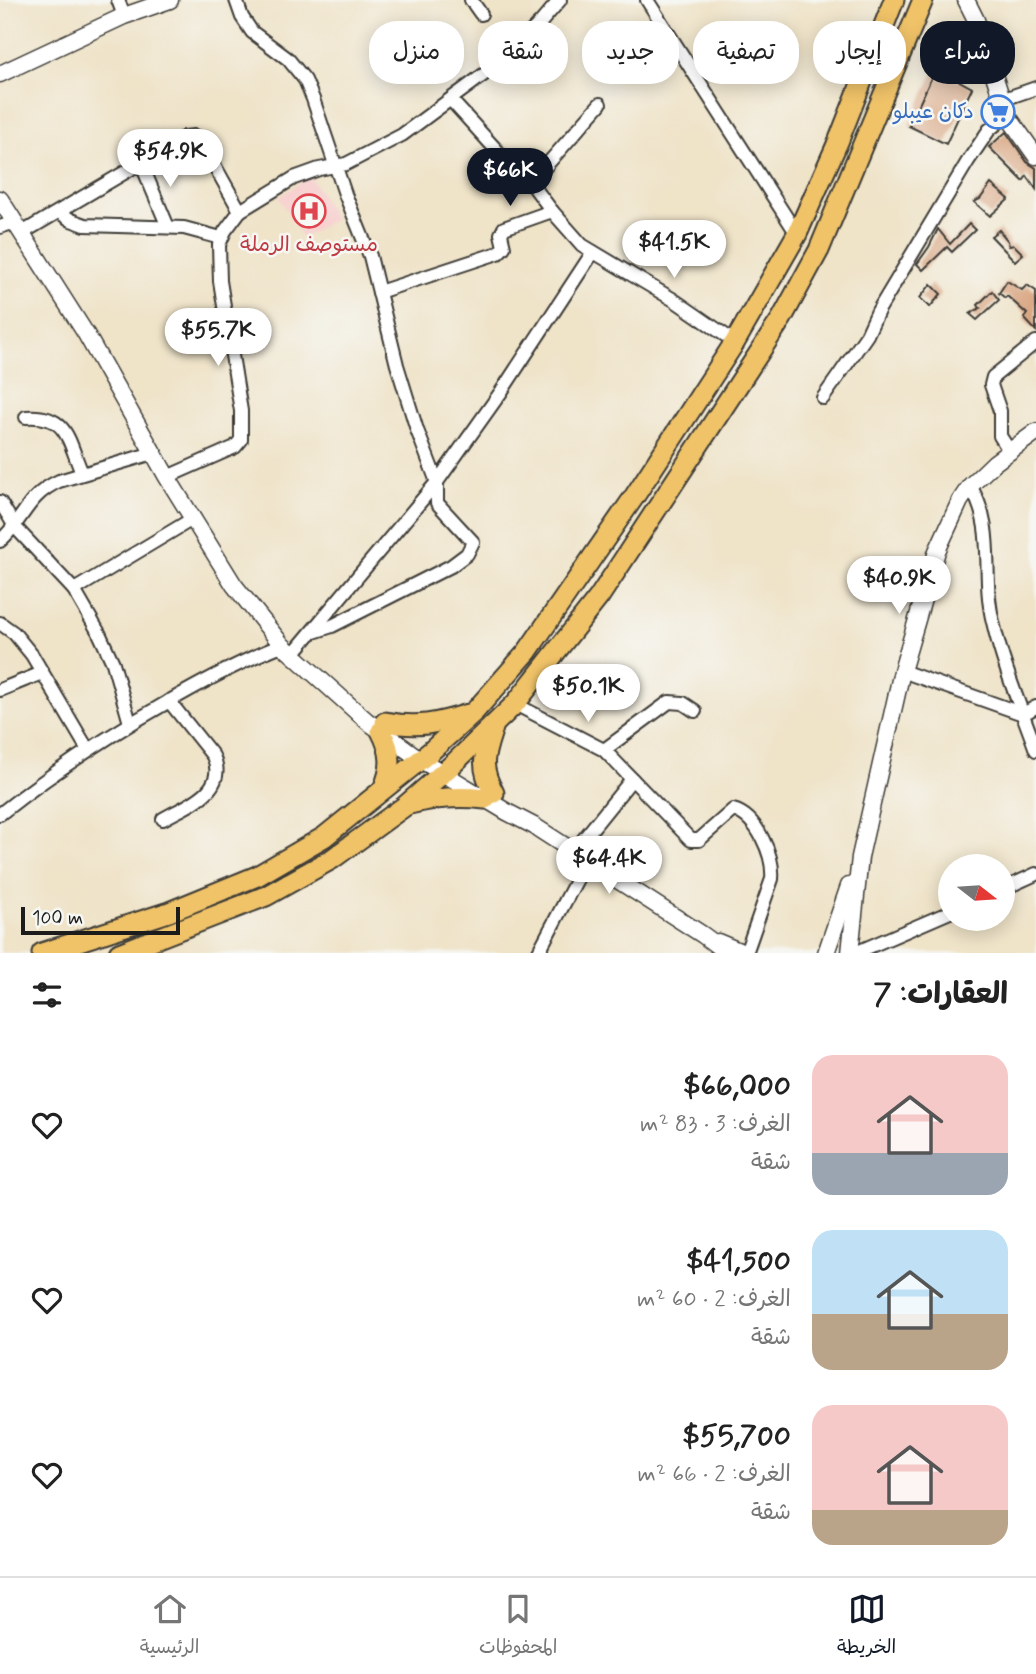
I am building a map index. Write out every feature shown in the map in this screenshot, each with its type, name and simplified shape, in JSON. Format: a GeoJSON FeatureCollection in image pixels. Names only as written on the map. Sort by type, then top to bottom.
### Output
{"type":"FeatureCollection","features":[{"type":"Feature","properties":{"kind":"main road"},"geometry":{"type":"LineString","coordinates":[[119,953],[266,896],[332,859],[405,806],[515,704],[599,597],[782,318],[819,250],[923,0]]}},
{"type":"Feature","properties":{"kind":"main road"},"geometry":{"type":"LineString","coordinates":[[42,953],[169,912],[257,876],[324,837],[426,756],[475,711],[527,652],[634,497],[735,342],[797,234],[838,142],[891,2]]}},
{"type":"Feature","properties":{"kind":"main road"},"geometry":{"type":"LineString","coordinates":[[381,793],[391,762],[383,727],[422,726],[475,711]]}},
{"type":"Feature","properties":{"kind":"main road"},"geometry":{"type":"LineString","coordinates":[[405,806],[431,798],[490,796],[484,756],[494,726]]}},
{"type":"Feature","properties":{"kind":"street"},"geometry":{"type":"LineString","coordinates":[[118,0],[124,16]]}},
{"type":"Feature","properties":{"kind":"street"},"geometry":{"type":"LineString","coordinates":[[0,74],[124,16],[170,0]]}},
{"type":"Feature","properties":{"kind":"street"},"geometry":{"type":"LineString","coordinates":[[236,0],[242,17],[252,32],[288,59],[304,80],[337,166],[349,206],[370,256],[405,391],[436,482],[438,505],[472,541],[472,547],[467,554],[451,566],[332,626],[311,633]]}},
{"type":"Feature","properties":{"kind":"street"},"geometry":{"type":"LineString","coordinates":[[471,0],[481,14]]}},
{"type":"Feature","properties":{"kind":"street"},"geometry":{"type":"LineString","coordinates":[[167,477],[235,447],[241,440],[241,411],[220,281],[219,252],[221,238],[240,211],[294,178],[362,158],[402,135],[494,67],[560,0]]}},
{"type":"Feature","properties":{"kind":"street"},"geometry":{"type":"LineString","coordinates":[[647,0],[797,234]]}},
{"type":"Feature","properties":{"kind":"street"},"geometry":{"type":"LineString","coordinates":[[966,0],[976,20],[1004,107],[1036,156]]}},
{"type":"Feature","properties":{"kind":"street"},"geometry":{"type":"LineString","coordinates":[[823,398],[867,335],[894,283],[1004,107],[1036,88]]}},
{"type":"Feature","properties":{"kind":"street"},"geometry":{"type":"LineString","coordinates":[[452,100],[511,166],[531,183],[582,244],[674,300],[735,342]]}},
{"type":"Feature","properties":{"kind":"street"},"geometry":{"type":"LineString","coordinates":[[531,183],[600,104]]}},
{"type":"Feature","properties":{"kind":"street"},"geometry":{"type":"LineString","coordinates":[[12,227],[58,212],[185,137],[196,136],[240,211]]}},
{"type":"Feature","properties":{"kind":"street"},"geometry":{"type":"LineString","coordinates":[[141,163],[168,227]]}},
{"type":"Feature","properties":{"kind":"street"},"geometry":{"type":"LineString","coordinates":[[0,199],[12,227],[86,334],[167,477],[234,585],[287,650],[344,700],[383,727],[727,953]]}},
{"type":"Feature","properties":{"kind":"street"},"geometry":{"type":"LineString","coordinates":[[379,292],[498,253],[504,247],[501,234],[504,228],[552,211]]}},
{"type":"Feature","properties":{"kind":"street"},"geometry":{"type":"LineString","coordinates":[[58,212],[85,225],[192,229],[221,238]]}},
{"type":"Feature","properties":{"kind":"street"},"geometry":{"type":"LineString","coordinates":[[0,814],[45,779],[130,723],[238,663],[287,650],[311,633],[436,482],[501,392],[593,252]]}},
{"type":"Feature","properties":{"kind":"street"},"geometry":{"type":"LineString","coordinates":[[1010,450],[1000,436],[1000,411],[991,385],[993,377],[1036,342]]}},
{"type":"Feature","properties":{"kind":"street"},"geometry":{"type":"LineString","coordinates":[[26,417],[49,418],[63,427],[82,474]]}},
{"type":"Feature","properties":{"kind":"street"},"geometry":{"type":"LineString","coordinates":[[938,917],[853,953],[851,928],[860,857],[902,671],[937,551],[960,501],[970,486],[1010,450],[1036,432]]}},
{"type":"Feature","properties":{"kind":"street"},"geometry":{"type":"LineString","coordinates":[[0,541],[16,528],[36,495],[59,481],[153,453]]}},
{"type":"Feature","properties":{"kind":"street"},"geometry":{"type":"LineString","coordinates":[[970,486],[983,511],[992,620],[1036,750]]}},
{"type":"Feature","properties":{"kind":"street"},"geometry":{"type":"LineString","coordinates":[[0,502],[16,528],[74,590],[113,663],[130,723]]}},
{"type":"Feature","properties":{"kind":"street"},"geometry":{"type":"LineString","coordinates":[[74,590],[194,518]]}},
{"type":"Feature","properties":{"kind":"street"},"geometry":{"type":"LineString","coordinates":[[0,623],[14,633],[32,655],[88,750]]}},
{"type":"Feature","properties":{"kind":"street"},"geometry":{"type":"LineString","coordinates":[[902,671],[1023,714],[1036,707]]}},
{"type":"Feature","properties":{"kind":"street"},"geometry":{"type":"LineString","coordinates":[[0,690],[42,673]]}},
{"type":"Feature","properties":{"kind":"street"},"geometry":{"type":"LineString","coordinates":[[163,819],[197,799],[216,780],[217,773],[213,757],[169,701]]}},
{"type":"Feature","properties":{"kind":"street"},"geometry":{"type":"LineString","coordinates":[[604,750],[669,702],[683,703],[695,711]]}},
{"type":"Feature","properties":{"kind":"street"},"geometry":{"type":"LineString","coordinates":[[515,704],[604,750],[691,840],[699,840],[733,810],[746,817],[767,846],[773,867],[772,879],[745,953],[703,935]]}},
{"type":"Feature","properties":{"kind":"street"},"geometry":{"type":"LineString","coordinates":[[538,953],[580,855],[632,779]]}},
{"type":"Feature","properties":{"kind":"street"},"geometry":{"type":"LineString","coordinates":[[826,953],[860,857]]}},
{"type":"Feature","properties":{"kind":"street"},"geometry":{"type":"LineString","coordinates":[[1015,884],[1036,874]]}},
{"type":"Feature","properties":{"kind":"shaded area","name":"مستوصف الرملة"},"geometry":{"type":"Polygon","coordinates":[[[310,176],[335,219],[302,238],[279,197],[310,176]]]}},
{"type":"Feature","properties":{"kind":"building"},"geometry":{"type":"Polygon","coordinates":[[[929,84],[965,84],[972,88],[946,144],[909,126],[929,84]]]}},
{"type":"Feature","properties":{"kind":"building"},"geometry":{"type":"Polygon","coordinates":[[[1006,132],[1027,162],[1036,168],[1036,189],[1027,176],[1023,181],[989,147],[1006,132]]]}},
{"type":"Feature","properties":{"kind":"building"},"geometry":{"type":"Polygon","coordinates":[[[991,184],[1009,199],[990,216],[974,202],[980,199],[991,184]]]}},
{"type":"Feature","properties":{"kind":"building"},"geometry":{"type":"Polygon","coordinates":[[[969,224],[975,230],[952,252],[947,247],[923,270],[917,264],[938,229],[950,244],[969,224]]]}},
{"type":"Feature","properties":{"kind":"building"},"geometry":{"type":"Polygon","coordinates":[[[999,230],[1009,246],[1014,245],[1023,254],[1015,261],[991,236],[999,230]]]}},
{"type":"Feature","properties":{"kind":"building"},"geometry":{"type":"Polygon","coordinates":[[[1007,281],[1022,290],[1027,285],[1036,291],[1036,331],[1024,318],[1027,314],[1007,296],[1005,298],[999,293],[1007,281]]]}},
{"type":"Feature","properties":{"kind":"building"},"geometry":{"type":"Polygon","coordinates":[[[931,284],[941,294],[930,307],[920,298],[931,284]]]}},
{"type":"Feature","properties":{"kind":"building"},"geometry":{"type":"Polygon","coordinates":[[[992,291],[999,300],[977,320],[970,314],[980,308],[978,305],[992,291]]]}},
{"type":"Feature","properties":{"kind":"place","name":"دكان عيبلو"},"geometry":{"type":"Point","coordinates":[998,112]}},
{"type":"Feature","properties":{"kind":"place","name":"مستوصف الرملة"},"geometry":{"type":"Point","coordinates":[309,211]}}]}
